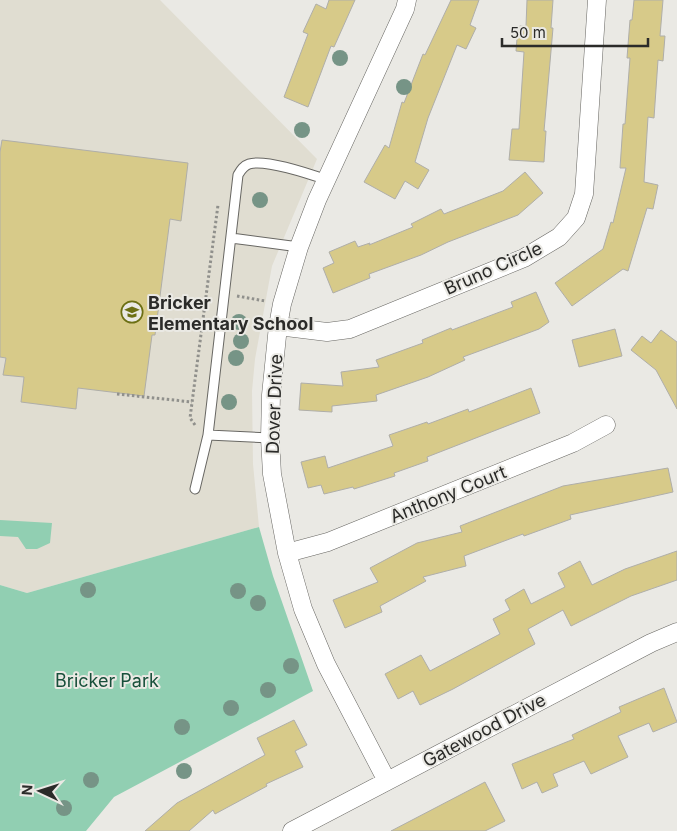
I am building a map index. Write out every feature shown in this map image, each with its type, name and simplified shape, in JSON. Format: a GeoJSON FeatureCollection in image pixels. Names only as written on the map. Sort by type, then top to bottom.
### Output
{"type":"FeatureCollection","features":[{"type":"Feature","properties":{"kind":"street","name":"Dover Drive"},"geometry":{"type":"LineString","coordinates":[[387,781],[323,657],[302,609],[287,553],[272,474],[270,438],[271,395],[282,304],[299,247],[327,180],[405,9],[407,0]]}},
{"type":"Feature","properties":{"kind":"street","name":"Bruno Circle"},"geometry":{"type":"LineString","coordinates":[[278,326],[327,332],[350,329],[524,258],[558,237],[576,218],[584,194],[597,0]]}},
{"type":"Feature","properties":{"kind":"street","name":"Anthony Court"},"geometry":{"type":"LineString","coordinates":[[287,553],[328,542],[573,444],[606,424]]}},
{"type":"Feature","properties":{"kind":"street","name":"Gatewood Drive"},"geometry":{"type":"LineString","coordinates":[[292,831],[651,643],[677,632]]}},
{"type":"Feature","properties":{"kind":"lane"},"geometry":{"type":"LineString","coordinates":[[195,489],[208,435],[238,175],[242,168],[249,164],[258,163],[297,169],[327,180]]}},
{"type":"Feature","properties":{"kind":"lane"},"geometry":{"type":"LineString","coordinates":[[231,238],[299,247]]}},
{"type":"Feature","properties":{"kind":"lane"},"geometry":{"type":"LineString","coordinates":[[208,435],[270,438]]}},
{"type":"Feature","properties":{"kind":"path"},"geometry":{"type":"LineString","coordinates":[[207,290],[282,304]]}},
{"type":"Feature","properties":{"kind":"path"},"geometry":{"type":"LineString","coordinates":[[117,394],[192,402]]}},
{"type":"Feature","properties":{"kind":"shaded area","name":"Bricker Elementary School"},"geometry":{"type":"Polygon","coordinates":[[[0,0],[160,0],[317,159],[272,266],[255,359],[252,391],[253,464],[259,527],[27,593],[0,585],[0,0]]]}},
{"type":"Feature","properties":{"kind":"green space"},"geometry":{"type":"Polygon","coordinates":[[[0,520],[52,523],[50,543],[37,549],[26,549],[18,537],[0,536],[0,520]]]}},
{"type":"Feature","properties":{"kind":"green space","name":"Bricker Park"},"geometry":{"type":"Polygon","coordinates":[[[259,527],[273,576],[313,691],[114,797],[86,831],[0,831],[0,585],[27,593],[259,527]]]}},
{"type":"Feature","properties":{"kind":"building"},"geometry":{"type":"Polygon","coordinates":[[[329,0],[355,0],[334,47],[331,46],[308,107],[284,97],[308,34],[303,32],[316,4],[326,9],[329,0]]]}},
{"type":"Feature","properties":{"kind":"building"},"geometry":{"type":"Polygon","coordinates":[[[451,0],[479,0],[470,25],[476,28],[466,49],[457,45],[428,118],[415,162],[429,170],[418,189],[405,181],[395,199],[364,182],[385,145],[389,148],[402,102],[404,103],[423,54],[425,55],[451,0]]]}},
{"type":"Feature","properties":{"kind":"building"},"geometry":{"type":"Polygon","coordinates":[[[527,0],[553,0],[551,28],[553,28],[544,131],[546,131],[544,162],[509,160],[512,129],[519,129],[524,52],[516,51],[518,26],[526,26],[527,0]]]}},
{"type":"Feature","properties":{"kind":"building"},"geometry":{"type":"Polygon","coordinates":[[[634,0],[663,0],[660,36],[665,36],[663,61],[658,60],[654,118],[648,117],[644,182],[658,185],[653,209],[647,208],[628,271],[623,269],[572,306],[555,283],[603,249],[611,222],[613,223],[626,168],[620,168],[630,58],[627,58],[630,20],[632,20],[634,0]]]}},
{"type":"Feature","properties":{"kind":"building"},"geometry":{"type":"Polygon","coordinates":[[[2,140],[188,163],[181,221],[170,219],[155,335],[152,335],[144,396],[78,388],[76,409],[21,402],[24,377],[3,375],[6,358],[0,357],[0,152],[2,140]]]}},
{"type":"Feature","properties":{"kind":"building"},"geometry":{"type":"Polygon","coordinates":[[[525,172],[543,193],[518,215],[369,274],[370,278],[333,293],[323,268],[334,263],[329,252],[355,241],[358,247],[370,243],[369,245],[413,227],[411,224],[441,209],[444,214],[503,191],[525,172]]]}},
{"type":"Feature","properties":{"kind":"building"},"geometry":{"type":"Polygon","coordinates":[[[536,292],[549,322],[539,329],[463,357],[465,360],[428,377],[376,395],[377,401],[332,406],[332,412],[299,410],[301,383],[343,386],[341,372],[379,367],[376,360],[423,343],[422,340],[451,328],[452,330],[513,307],[511,302],[536,292]]]}},
{"type":"Feature","properties":{"kind":"building"},"geometry":{"type":"Polygon","coordinates":[[[615,329],[622,356],[579,367],[572,340],[615,329]]]}},
{"type":"Feature","properties":{"kind":"building"},"geometry":{"type":"Polygon","coordinates":[[[661,330],[677,342],[677,409],[656,370],[631,350],[642,336],[651,343],[661,330]]]}},
{"type":"Feature","properties":{"kind":"building"},"geometry":{"type":"Polygon","coordinates":[[[531,388],[540,413],[427,457],[428,461],[394,473],[395,476],[354,489],[353,487],[324,494],[321,485],[308,488],[301,462],[325,456],[328,468],[393,446],[389,435],[427,422],[428,424],[468,409],[469,412],[531,388]]]}},
{"type":"Feature","properties":{"kind":"building"},"geometry":{"type":"Polygon","coordinates":[[[668,468],[673,492],[570,515],[571,519],[524,536],[523,534],[464,556],[466,566],[423,577],[426,581],[380,606],[382,612],[345,628],[333,600],[378,582],[370,568],[417,543],[462,532],[460,526],[563,486],[668,468]]]}},
{"type":"Feature","properties":{"kind":"building"},"geometry":{"type":"Polygon","coordinates":[[[677,551],[677,580],[631,596],[571,626],[563,610],[528,629],[535,644],[420,705],[413,691],[398,699],[385,674],[421,655],[430,671],[500,634],[493,619],[510,610],[505,600],[524,589],[531,604],[565,587],[558,573],[580,561],[592,585],[625,569],[677,551]]]}},
{"type":"Feature","properties":{"kind":"building"},"geometry":{"type":"Polygon","coordinates":[[[664,688],[677,722],[653,732],[649,723],[618,736],[628,757],[591,774],[584,761],[553,774],[558,786],[542,793],[537,782],[522,789],[512,764],[574,739],[572,735],[621,712],[619,707],[664,688]]]}},
{"type":"Feature","properties":{"kind":"building"},"geometry":{"type":"Polygon","coordinates":[[[294,720],[307,745],[295,751],[303,767],[266,784],[267,786],[215,814],[213,810],[189,831],[145,831],[177,803],[265,755],[257,738],[294,720]]]}},
{"type":"Feature","properties":{"kind":"building"},"geometry":{"type":"Polygon","coordinates":[[[485,782],[505,821],[485,831],[391,831],[485,782]]]}},
{"type":"Feature","properties":{"kind":"place","name":"Bricker Elementary School"},"geometry":{"type":"Point","coordinates":[132,312]}}]}
